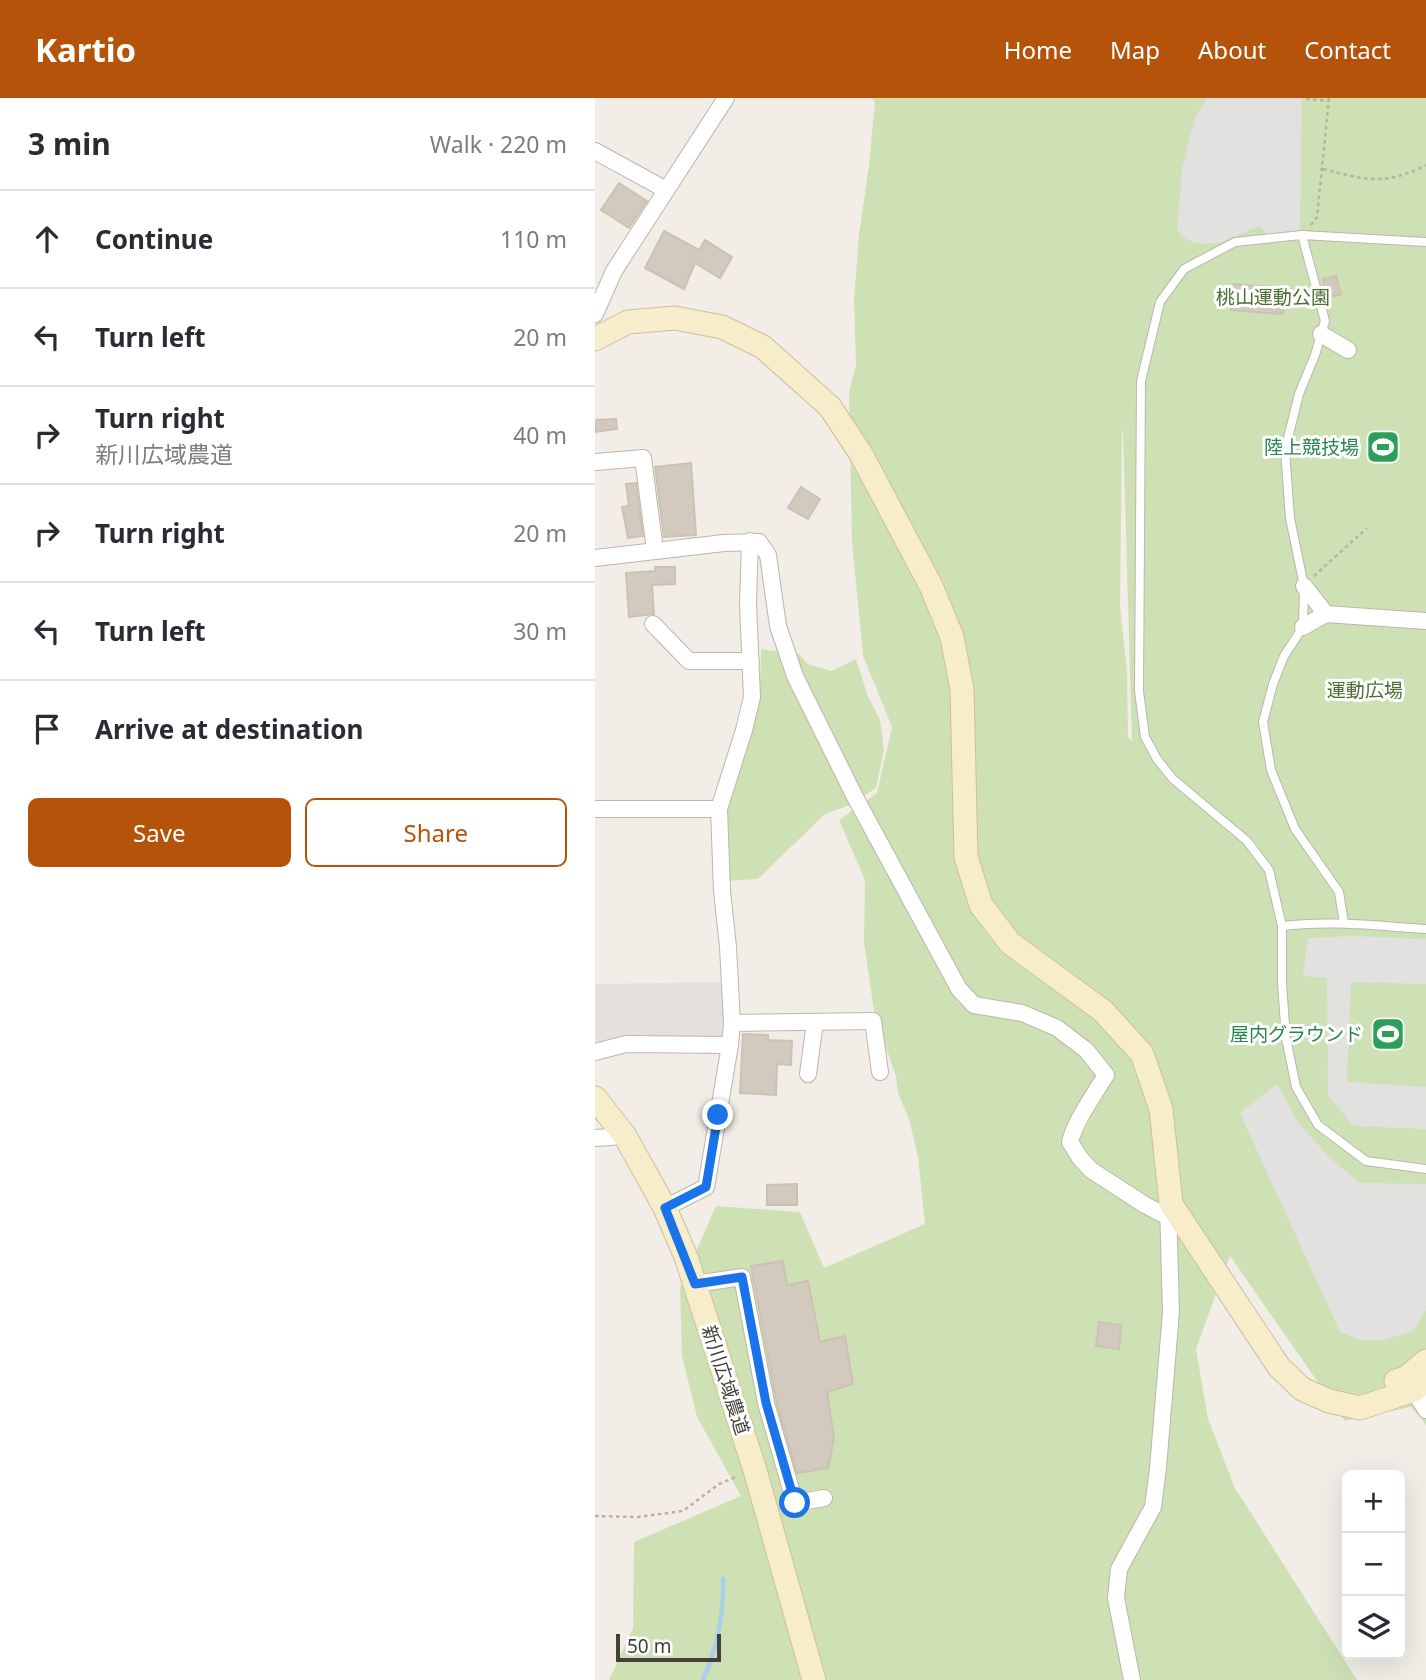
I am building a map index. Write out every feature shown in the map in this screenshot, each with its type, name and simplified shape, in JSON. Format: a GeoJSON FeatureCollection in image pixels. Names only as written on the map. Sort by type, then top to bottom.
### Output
{"type":"FeatureCollection","features":[{"type":"Feature","properties":{"kind":"street"},"geometry":{"type":"LineString","coordinates":[[595,314],[614,271],[726,98]]}},
{"type":"Feature","properties":{"kind":"street"},"geometry":{"type":"LineString","coordinates":[[595,151],[666,190]]}},
{"type":"Feature","properties":{"kind":"street"},"geometry":{"type":"LineString","coordinates":[[595,339],[628,322],[675,318],[722,327],[763,347],[830,407],[868,466],[931,586],[952,637],[962,689],[966,858],[981,905],[1010,943],[1103,1011],[1142,1054],[1161,1109],[1169,1169],[1171,1312],[1159,1468],[1153,1507],[1119,1569],[1116,1598],[1132,1680]]}},
{"type":"Feature","properties":{"kind":"street"},"geometry":{"type":"LineString","coordinates":[[1321,334],[1348,350]]}},
{"type":"Feature","properties":{"kind":"street"},"geometry":{"type":"LineString","coordinates":[[595,462],[643,458],[655,550]]}},
{"type":"Feature","properties":{"kind":"street"},"geometry":{"type":"LineString","coordinates":[[665,1208],[706,1187],[730,1045],[732,1023],[719,809],[752,697],[748,593],[750,541]]}},
{"type":"Feature","properties":{"kind":"street"},"geometry":{"type":"LineString","coordinates":[[595,558],[655,550],[759,542],[768,555],[778,626],[795,676],[862,809],[959,989],[974,1006],[1022,1013],[1057,1028],[1086,1050],[1106,1076],[1085,1112],[1074,1125],[1070,1142],[1091,1170],[1168,1217]]}},
{"type":"Feature","properties":{"kind":"street"},"geometry":{"type":"LineString","coordinates":[[1304,586],[1326,614]]}},
{"type":"Feature","properties":{"kind":"street"},"geometry":{"type":"LineString","coordinates":[[1303,627],[1326,614],[1426,621]]}},
{"type":"Feature","properties":{"kind":"street"},"geometry":{"type":"LineString","coordinates":[[653,624],[688,661],[751,661]]}},
{"type":"Feature","properties":{"kind":"street"},"geometry":{"type":"LineString","coordinates":[[595,810],[719,809]]}},
{"type":"Feature","properties":{"kind":"street"},"geometry":{"type":"LineString","coordinates":[[732,1023],[873,1021],[880,1072]]}},
{"type":"Feature","properties":{"kind":"street"},"geometry":{"type":"LineString","coordinates":[[808,1074],[815,1022]]}},
{"type":"Feature","properties":{"kind":"street"},"geometry":{"type":"LineString","coordinates":[[595,1052],[626,1044],[730,1045]]}},
{"type":"Feature","properties":{"kind":"street","name":"新川広域農道"},"geometry":{"type":"LineString","coordinates":[[595,1098],[625,1136],[665,1208],[695,1284],[755,1470],[814,1680]]}},
{"type":"Feature","properties":{"kind":"street"},"geometry":{"type":"LineString","coordinates":[[595,1138],[625,1136]]}},
{"type":"Feature","properties":{"kind":"street"},"geometry":{"type":"LineString","coordinates":[[1169,1169],[1182,1194],[1290,1358],[1310,1377],[1333,1387],[1360,1392],[1415,1383]]}},
{"type":"Feature","properties":{"kind":"street"},"geometry":{"type":"LineString","coordinates":[[695,1284],[742,1277],[766,1403],[795,1503],[824,1498]]}},
{"type":"Feature","properties":{"kind":"street"},"geometry":{"type":"LineString","coordinates":[[1426,1361],[1415,1383],[1426,1410]]}},
{"type":"Feature","properties":{"kind":"lane"},"geometry":{"type":"LineString","coordinates":[[1302,235],[1325,321],[1299,394],[1285,450],[1290,518],[1304,586],[1303,627],[1284,656],[1263,722],[1271,770],[1295,829],[1339,892],[1344,923]]}},
{"type":"Feature","properties":{"kind":"lane"},"geometry":{"type":"LineString","coordinates":[[1426,242],[1302,235],[1235,242],[1184,270],[1160,302],[1141,381],[1139,691],[1145,737],[1157,759],[1173,779],[1247,841],[1269,870],[1282,926],[1286,1038],[1296,1087],[1318,1125],[1366,1161],[1426,1169]]}},
{"type":"Feature","properties":{"kind":"lane"},"geometry":{"type":"LineString","coordinates":[[1282,926],[1344,923],[1426,929]]}},
{"type":"Feature","properties":{"kind":"path"},"geometry":{"type":"LineString","coordinates":[[1302,235],[1317,217],[1329,100],[1306,99]]}},
{"type":"Feature","properties":{"kind":"path"},"geometry":{"type":"LineString","coordinates":[[1323,169],[1379,181],[1407,175],[1426,165]]}},
{"type":"Feature","properties":{"kind":"path"},"geometry":{"type":"LineString","coordinates":[[1304,586],[1367,528]]}},
{"type":"Feature","properties":{"kind":"path"},"geometry":{"type":"LineString","coordinates":[[595,1516],[638,1517],[683,1511],[719,1483],[755,1470]]}},
{"type":"Feature","properties":{"kind":"shaded area"},"geometry":{"type":"Polygon","coordinates":[[[1207,98],[1302,98],[1300,230],[1267,234],[1260,226],[1218,243],[1201,244],[1187,240],[1177,230],[1182,169],[1195,118],[1207,98]]]}},
{"type":"Feature","properties":{"kind":"shaded area"},"geometry":{"type":"Polygon","coordinates":[[[1351,936],[1426,939],[1426,984],[1351,982],[1347,1082],[1426,1087],[1426,1129],[1354,1126],[1328,1096],[1327,978],[1303,976],[1308,938],[1351,936]]]}},
{"type":"Feature","properties":{"kind":"shaded area"},"geometry":{"type":"Polygon","coordinates":[[[722,982],[725,1037],[595,1044],[595,984],[722,982]]]}},
{"type":"Feature","properties":{"kind":"shaded area"},"geometry":{"type":"Polygon","coordinates":[[[1277,1084],[1299,1124],[1330,1158],[1360,1183],[1426,1184],[1426,1310],[1413,1331],[1384,1340],[1360,1340],[1340,1332],[1240,1113],[1277,1084]]]}},
{"type":"Feature","properties":{"kind":"green space"},"geometry":{"type":"Polygon","coordinates":[[[871,98],[1426,98],[1426,1425],[1411,1407],[1345,1421],[1230,1256],[1196,1349],[1208,1419],[1235,1488],[1357,1680],[609,1680],[633,1628],[634,1542],[741,1496],[697,1417],[682,1356],[680,1288],[716,1206],[800,1212],[824,1268],[925,1224],[918,1157],[909,1119],[898,1093],[896,1077],[874,1011],[864,943],[865,880],[839,820],[877,793],[892,727],[863,656],[852,542],[849,392],[856,365],[854,300],[859,235],[875,102],[871,98]],[[1122,431],[1120,606],[1127,672],[1128,737],[1132,742],[1122,431]]]}},
{"type":"Feature","properties":{"kind":"green space"},"geometry":{"type":"Polygon","coordinates":[[[761,649],[799,654],[808,664],[831,671],[856,659],[867,694],[880,720],[884,750],[876,788],[850,805],[825,814],[758,879],[728,881],[728,810],[755,714],[760,688],[761,649]]]}},
{"type":"Feature","properties":{"kind":"building"},"geometry":{"type":"Polygon","coordinates":[[[619,183],[647,201],[629,228],[601,210],[619,183]]]}},
{"type":"Feature","properties":{"kind":"building"},"geometry":{"type":"Polygon","coordinates":[[[664,231],[699,250],[705,240],[732,257],[720,278],[695,263],[684,289],[645,268],[664,231]]]}},
{"type":"Feature","properties":{"kind":"building"},"geometry":{"type":"Polygon","coordinates":[[[1336,276],[1341,294],[1328,298],[1323,279],[1336,276]]]}},
{"type":"Feature","properties":{"kind":"building"},"geometry":{"type":"Polygon","coordinates":[[[1233,284],[1285,288],[1283,314],[1231,310],[1233,284]]]}},
{"type":"Feature","properties":{"kind":"building"},"geometry":{"type":"Polygon","coordinates":[[[616,419],[617,429],[595,432],[595,420],[616,419]]]}},
{"type":"Feature","properties":{"kind":"building"},"geometry":{"type":"Polygon","coordinates":[[[691,463],[696,535],[664,537],[655,467],[691,463]]]}},
{"type":"Feature","properties":{"kind":"building"},"geometry":{"type":"Polygon","coordinates":[[[636,483],[643,536],[628,538],[622,507],[629,506],[626,484],[636,483]]]}},
{"type":"Feature","properties":{"kind":"building"},"geometry":{"type":"Polygon","coordinates":[[[801,487],[820,499],[808,519],[788,508],[801,487]]]}},
{"type":"Feature","properties":{"kind":"building"},"geometry":{"type":"Polygon","coordinates":[[[655,567],[675,567],[675,584],[652,585],[654,614],[629,617],[626,573],[655,571],[655,567]]]}},
{"type":"Feature","properties":{"kind":"building"},"geometry":{"type":"Polygon","coordinates":[[[743,1034],[768,1035],[768,1040],[792,1041],[791,1065],[777,1064],[776,1095],[740,1093],[743,1034]]]}},
{"type":"Feature","properties":{"kind":"building"},"geometry":{"type":"Polygon","coordinates":[[[797,1184],[797,1205],[767,1205],[767,1185],[797,1184]]]}},
{"type":"Feature","properties":{"kind":"building"},"geometry":{"type":"Polygon","coordinates":[[[783,1261],[787,1285],[808,1281],[820,1342],[845,1336],[853,1384],[827,1392],[834,1438],[828,1468],[797,1473],[777,1404],[751,1266],[783,1261]]]}},
{"type":"Feature","properties":{"kind":"building"},"geometry":{"type":"Polygon","coordinates":[[[1099,1322],[1121,1325],[1119,1349],[1096,1346],[1099,1322]]]}},
{"type":"Feature","properties":{"kind":"waterway"},"geometry":{"type":"LineString","coordinates":[[703,1680],[719,1631],[723,1579]]}},
{"type":"Feature","properties":{"kind":"place","name":"陸上競技場"},"geometry":{"type":"Point","coordinates":[1383,447]}},
{"type":"Feature","properties":{"kind":"place","name":"屋内グラウンド"},"geometry":{"type":"Point","coordinates":[1388,1034]}},
{"type":"Feature","properties":{"kind":"route"},"geometry":{"type":"LineString","coordinates":[[718,1115],[706,1187],[665,1208],[695,1284],[742,1277],[766,1403],[795,1503]]}},
{"type":"Feature","properties":{"kind":"park label","name":"桃山運動公園"},"geometry":{"type":"Point","coordinates":[1273,297]}},
{"type":"Feature","properties":{"kind":"park label","name":"運動広場"},"geometry":{"type":"Point","coordinates":[1365,690]}}]}
